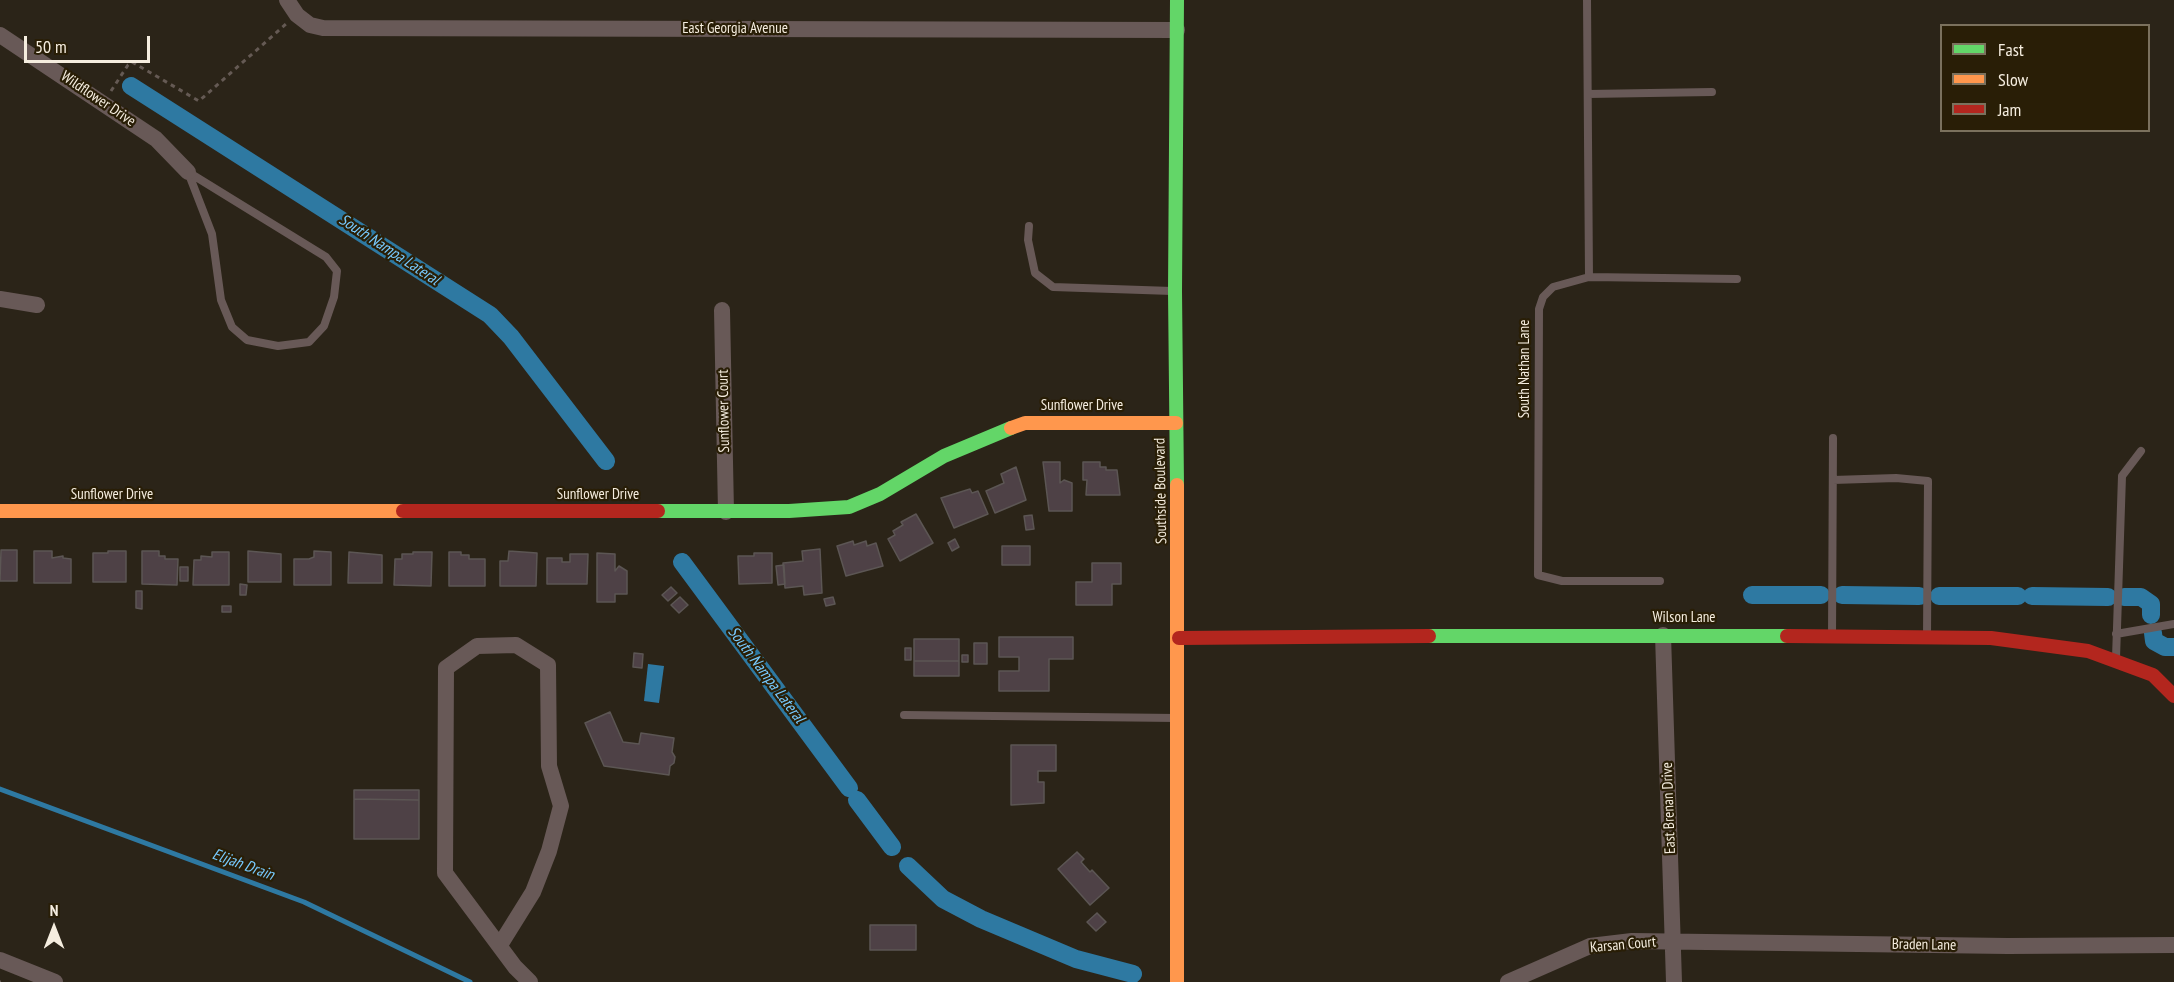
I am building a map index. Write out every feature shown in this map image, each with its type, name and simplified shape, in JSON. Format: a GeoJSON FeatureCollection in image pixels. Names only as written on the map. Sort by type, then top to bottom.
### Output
{"type":"FeatureCollection","features":[{"type":"Feature","properties":{"kind":"street"},"geometry":{"type":"LineString","coordinates":[[287,0],[297,15]]}},
{"type":"Feature","properties":{"kind":"street","name":"Southside Boulevard"},"geometry":{"type":"LineString","coordinates":[[1177,0],[1175,291],[1179,638],[1177,982]]}},
{"type":"Feature","properties":{"kind":"street","name":"East Georgia Avenue"},"geometry":{"type":"LineString","coordinates":[[297,15],[310,25],[323,28],[1177,30]]}},
{"type":"Feature","properties":{"kind":"street","name":"Wildflower Drive"},"geometry":{"type":"LineString","coordinates":[[0,35],[104,102],[156,139],[189,172]]}},
{"type":"Feature","properties":{"kind":"street"},"geometry":{"type":"LineString","coordinates":[[0,299],[37,305]]}},
{"type":"Feature","properties":{"kind":"street","name":"Sunflower Court"},"geometry":{"type":"LineString","coordinates":[[722,310],[726,512]]}},
{"type":"Feature","properties":{"kind":"street","name":"Sunflower Drive"},"geometry":{"type":"LineString","coordinates":[[0,511],[726,512],[849,507],[880,494],[944,456],[995,433],[1025,423],[1176,423]]}},
{"type":"Feature","properties":{"kind":"street","name":"Wilson Lane"},"geometry":{"type":"LineString","coordinates":[[1179,638],[1663,634],[2002,640],[2088,651],[2153,675],[2174,696]]}},
{"type":"Feature","properties":{"kind":"street","name":"East Brenan Drive"},"geometry":{"type":"LineString","coordinates":[[1663,634],[1674,982]]}},
{"type":"Feature","properties":{"kind":"street"},"geometry":{"type":"LineString","coordinates":[[500,945],[533,892],[549,851],[561,806],[549,766],[548,665],[516,645],[477,646],[446,668],[445,873],[515,967],[530,982]]}},
{"type":"Feature","properties":{"kind":"street","name":"Karsan Court"},"geometry":{"type":"LineString","coordinates":[[1508,982],[1590,946],[1632,941],[1674,942]]}},
{"type":"Feature","properties":{"kind":"street","name":"Braden Lane"},"geometry":{"type":"LineString","coordinates":[[1674,942],[2008,946],[2174,945]]}},
{"type":"Feature","properties":{"kind":"street"},"geometry":{"type":"LineString","coordinates":[[0,960],[55,982]]}},
{"type":"Feature","properties":{"kind":"lane"},"geometry":{"type":"LineString","coordinates":[[1587,0],[1589,277],[1737,279]]}},
{"type":"Feature","properties":{"kind":"lane"},"geometry":{"type":"LineString","coordinates":[[1588,94],[1712,92]]}},
{"type":"Feature","properties":{"kind":"lane"},"geometry":{"type":"LineString","coordinates":[[189,172],[326,257],[337,271],[334,297],[324,326],[309,342],[278,346],[247,340],[232,327],[221,300],[212,234],[189,172]]}},
{"type":"Feature","properties":{"kind":"lane"},"geometry":{"type":"LineString","coordinates":[[1029,226],[1028,240],[1035,273],[1053,287],[1175,291]]}},
{"type":"Feature","properties":{"kind":"lane","name":"South Nathan Lane"},"geometry":{"type":"LineString","coordinates":[[1589,277],[1553,287],[1543,297],[1539,309],[1538,575],[1562,581],[1660,581]]}},
{"type":"Feature","properties":{"kind":"lane"},"geometry":{"type":"LineString","coordinates":[[1832,636],[1833,438]]}},
{"type":"Feature","properties":{"kind":"lane"},"geometry":{"type":"LineString","coordinates":[[2116,661],[2122,476],[2141,451]]}},
{"type":"Feature","properties":{"kind":"lane"},"geometry":{"type":"LineString","coordinates":[[1833,480],[1896,478],[1928,481],[1927,637]]}},
{"type":"Feature","properties":{"kind":"lane"},"geometry":{"type":"LineString","coordinates":[[2116,634],[2174,624]]}},
{"type":"Feature","properties":{"kind":"lane"},"geometry":{"type":"LineString","coordinates":[[903,715],[1179,718]]}},
{"type":"Feature","properties":{"kind":"path"},"geometry":{"type":"LineString","coordinates":[[104,102],[132,62],[199,100],[297,15]]}},
{"type":"Feature","properties":{"kind":"water"},"geometry":{"type":"Polygon","coordinates":[[[648,664],[664,666],[659,703],[644,701],[648,664]]]}},
{"type":"Feature","properties":{"kind":"building"},"geometry":{"type":"Polygon","coordinates":[[[1043,462],[1060,462],[1060,483],[1064,480],[1072,483],[1072,511],[1049,511],[1043,462]]]}},
{"type":"Feature","properties":{"kind":"building"},"geometry":{"type":"Polygon","coordinates":[[[1083,462],[1100,462],[1100,467],[1106,467],[1106,470],[1117,470],[1120,495],[1086,495],[1087,480],[1083,480],[1083,462]]]}},
{"type":"Feature","properties":{"kind":"building"},"geometry":{"type":"Polygon","coordinates":[[[1016,467],[1026,500],[995,513],[986,491],[1004,483],[1001,474],[1016,467]]]}},
{"type":"Feature","properties":{"kind":"building"},"geometry":{"type":"Polygon","coordinates":[[[970,489],[972,493],[978,491],[988,514],[954,528],[941,498],[970,489]]]}},
{"type":"Feature","properties":{"kind":"building"},"geometry":{"type":"Polygon","coordinates":[[[916,514],[933,543],[900,561],[888,539],[895,535],[893,531],[903,525],[901,522],[916,514]]]}},
{"type":"Feature","properties":{"kind":"building"},"geometry":{"type":"Polygon","coordinates":[[[1032,515],[1034,529],[1026,530],[1024,516],[1032,515]]]}},
{"type":"Feature","properties":{"kind":"building"},"geometry":{"type":"Polygon","coordinates":[[[955,539],[959,547],[952,551],[948,543],[955,539]]]}},
{"type":"Feature","properties":{"kind":"building"},"geometry":{"type":"Polygon","coordinates":[[[853,541],[854,545],[866,541],[867,546],[876,543],[883,566],[846,576],[837,546],[853,541]]]}},
{"type":"Feature","properties":{"kind":"building"},"geometry":{"type":"Polygon","coordinates":[[[1002,546],[1030,546],[1030,565],[1002,565],[1002,546]]]}},
{"type":"Feature","properties":{"kind":"building"},"geometry":{"type":"Polygon","coordinates":[[[820,549],[822,593],[804,595],[803,586],[785,588],[783,563],[803,561],[802,551],[820,549]]]}},
{"type":"Feature","properties":{"kind":"building"},"geometry":{"type":"Polygon","coordinates":[[[1,550],[17,550],[17,581],[0,581],[1,550]]]}},
{"type":"Feature","properties":{"kind":"building"},"geometry":{"type":"Polygon","coordinates":[[[34,551],[52,551],[52,558],[63,556],[63,558],[71,559],[71,583],[34,583],[34,551]]]}},
{"type":"Feature","properties":{"kind":"building"},"geometry":{"type":"Polygon","coordinates":[[[108,551],[126,551],[126,582],[93,582],[93,553],[108,553],[108,551]]]}},
{"type":"Feature","properties":{"kind":"building"},"geometry":{"type":"Polygon","coordinates":[[[142,551],[159,551],[159,556],[165,556],[165,559],[178,559],[177,585],[142,584],[142,551]]]}},
{"type":"Feature","properties":{"kind":"building"},"geometry":{"type":"Polygon","coordinates":[[[248,551],[281,554],[281,582],[248,582],[248,551]]]}},
{"type":"Feature","properties":{"kind":"building"},"geometry":{"type":"Polygon","coordinates":[[[314,551],[331,552],[331,585],[294,585],[294,559],[314,557],[314,551]]]}},
{"type":"Feature","properties":{"kind":"building"},"geometry":{"type":"Polygon","coordinates":[[[509,551],[537,553],[536,586],[500,586],[500,561],[508,561],[509,551]]]}},
{"type":"Feature","properties":{"kind":"building"},"geometry":{"type":"Polygon","coordinates":[[[212,552],[229,552],[229,585],[193,585],[194,560],[201,560],[201,556],[212,557],[212,552]]]}},
{"type":"Feature","properties":{"kind":"building"},"geometry":{"type":"Polygon","coordinates":[[[349,552],[382,555],[382,583],[348,583],[349,552]]]}},
{"type":"Feature","properties":{"kind":"building"},"geometry":{"type":"Polygon","coordinates":[[[413,552],[432,552],[431,586],[394,585],[395,559],[402,559],[402,554],[413,554],[413,552]]]}},
{"type":"Feature","properties":{"kind":"building"},"geometry":{"type":"Polygon","coordinates":[[[449,552],[461,552],[461,555],[469,555],[469,559],[485,559],[485,586],[449,586],[449,552]]]}},
{"type":"Feature","properties":{"kind":"building"},"geometry":{"type":"Polygon","coordinates":[[[597,553],[615,554],[615,571],[619,566],[627,571],[627,594],[615,594],[615,602],[597,602],[597,553]]]}},
{"type":"Feature","properties":{"kind":"building"},"geometry":{"type":"Polygon","coordinates":[[[754,553],[772,553],[772,583],[739,584],[738,556],[754,556],[754,553]]]}},
{"type":"Feature","properties":{"kind":"building"},"geometry":{"type":"Polygon","coordinates":[[[570,554],[588,554],[587,584],[547,584],[547,558],[562,558],[562,562],[570,562],[570,554]]]}},
{"type":"Feature","properties":{"kind":"building"},"geometry":{"type":"Polygon","coordinates":[[[1092,563],[1121,563],[1121,584],[1112,584],[1112,605],[1076,605],[1076,582],[1092,582],[1092,563]]]}},
{"type":"Feature","properties":{"kind":"building"},"geometry":{"type":"Polygon","coordinates":[[[784,565],[785,584],[778,585],[776,566],[784,565]]]}},
{"type":"Feature","properties":{"kind":"building"},"geometry":{"type":"Polygon","coordinates":[[[180,567],[188,567],[188,581],[180,581],[180,567]]]}},
{"type":"Feature","properties":{"kind":"building"},"geometry":{"type":"Polygon","coordinates":[[[240,584],[247,585],[246,595],[240,595],[240,584]]]}},
{"type":"Feature","properties":{"kind":"building"},"geometry":{"type":"Polygon","coordinates":[[[671,587],[677,593],[668,601],[662,595],[671,587]]]}},
{"type":"Feature","properties":{"kind":"building"},"geometry":{"type":"Polygon","coordinates":[[[136,591],[142,591],[142,609],[136,608],[136,591]]]}},
{"type":"Feature","properties":{"kind":"building"},"geometry":{"type":"Polygon","coordinates":[[[680,597],[688,605],[679,613],[671,605],[680,597]]]}},
{"type":"Feature","properties":{"kind":"building"},"geometry":{"type":"Polygon","coordinates":[[[833,597],[835,604],[826,606],[824,599],[833,597]]]}},
{"type":"Feature","properties":{"kind":"building"},"geometry":{"type":"Polygon","coordinates":[[[222,606],[231,606],[231,612],[222,612],[222,606]]]}},
{"type":"Feature","properties":{"kind":"building"},"geometry":{"type":"Polygon","coordinates":[[[999,637],[1073,637],[1073,659],[1049,659],[1049,691],[999,691],[999,671],[1019,671],[1019,657],[999,657],[999,637]]]}},
{"type":"Feature","properties":{"kind":"building"},"geometry":{"type":"Polygon","coordinates":[[[914,639],[959,639],[959,661],[914,661],[914,639]]]}},
{"type":"Feature","properties":{"kind":"building"},"geometry":{"type":"Polygon","coordinates":[[[974,643],[987,643],[987,664],[974,664],[974,643]]]}},
{"type":"Feature","properties":{"kind":"building"},"geometry":{"type":"Polygon","coordinates":[[[905,648],[911,648],[911,660],[905,660],[905,648]]]}},
{"type":"Feature","properties":{"kind":"building"},"geometry":{"type":"Polygon","coordinates":[[[634,653],[643,654],[642,668],[633,667],[634,653]]]}},
{"type":"Feature","properties":{"kind":"building"},"geometry":{"type":"Polygon","coordinates":[[[962,655],[968,655],[968,662],[962,662],[962,655]]]}},
{"type":"Feature","properties":{"kind":"building"},"geometry":{"type":"Polygon","coordinates":[[[914,661],[959,661],[959,676],[914,676],[914,661]]]}},
{"type":"Feature","properties":{"kind":"building"},"geometry":{"type":"Polygon","coordinates":[[[610,712],[623,742],[639,744],[641,733],[674,738],[672,752],[675,757],[674,763],[670,766],[669,775],[604,766],[585,723],[610,712]]]}},
{"type":"Feature","properties":{"kind":"building"},"geometry":{"type":"Polygon","coordinates":[[[1011,745],[1056,745],[1056,771],[1038,771],[1038,782],[1044,782],[1044,803],[1011,805],[1011,745]]]}},
{"type":"Feature","properties":{"kind":"building"},"geometry":{"type":"Polygon","coordinates":[[[354,790],[419,790],[419,800],[354,799],[354,790]]]}},
{"type":"Feature","properties":{"kind":"building"},"geometry":{"type":"Polygon","coordinates":[[[354,799],[419,800],[419,839],[354,839],[354,799]]]}},
{"type":"Feature","properties":{"kind":"building"},"geometry":{"type":"Polygon","coordinates":[[[1077,852],[1084,859],[1081,862],[1109,888],[1090,905],[1058,869],[1077,852]]]}},
{"type":"Feature","properties":{"kind":"building"},"geometry":{"type":"Polygon","coordinates":[[[1097,913],[1106,922],[1096,931],[1087,922],[1097,913]]]}},
{"type":"Feature","properties":{"kind":"building"},"geometry":{"type":"Polygon","coordinates":[[[870,925],[916,925],[916,950],[870,950],[870,925]]]}},
{"type":"Feature","properties":{"kind":"waterway","name":"South Nampa Lateral"},"geometry":{"type":"LineString","coordinates":[[131,86],[490,315],[511,337],[606,461]]}},
{"type":"Feature","properties":{"kind":"waterway","name":"South Nampa Lateral"},"geometry":{"type":"LineString","coordinates":[[682,562],[849,788]]}},
{"type":"Feature","properties":{"kind":"waterway"},"geometry":{"type":"LineString","coordinates":[[1752,595],[1821,595]]}},
{"type":"Feature","properties":{"kind":"waterway"},"geometry":{"type":"LineString","coordinates":[[1842,595],[1919,596]]}},
{"type":"Feature","properties":{"kind":"waterway"},"geometry":{"type":"LineString","coordinates":[[1939,596],[2018,596]]}},
{"type":"Feature","properties":{"kind":"waterway"},"geometry":{"type":"LineString","coordinates":[[2032,596],[2108,597]]}},
{"type":"Feature","properties":{"kind":"waterway"},"geometry":{"type":"LineString","coordinates":[[2124,597],[2141,597],[2151,604],[2151,615]]}},
{"type":"Feature","properties":{"kind":"waterway"},"geometry":{"type":"LineString","coordinates":[[2153,633],[2154,641],[2165,647],[2174,647]]}},
{"type":"Feature","properties":{"kind":"waterway","name":"Elijah Drain"},"geometry":{"type":"LineString","coordinates":[[0,789],[304,902],[470,982]]}},
{"type":"Feature","properties":{"kind":"waterway","name":"South Nampa Lateral"},"geometry":{"type":"LineString","coordinates":[[857,800],[892,847]]}},
{"type":"Feature","properties":{"kind":"waterway","name":"South Nampa Lateral"},"geometry":{"type":"LineString","coordinates":[[908,866],[943,899],[981,919],[1076,959],[1133,974]]}},
{"type":"Feature","properties":{"kind":"traffic: fast"},"geometry":{"type":"LineString","coordinates":[[1177,0],[1175,291],[1177,485]]}},
{"type":"Feature","properties":{"kind":"traffic: fast"},"geometry":{"type":"LineString","coordinates":[[658,511],[789,511],[849,507],[880,494],[944,456],[1011,428]]}},
{"type":"Feature","properties":{"kind":"traffic: fast"},"geometry":{"type":"LineString","coordinates":[[1429,636],[1787,636]]}},
{"type":"Feature","properties":{"kind":"traffic: slow"},"geometry":{"type":"LineString","coordinates":[[1011,428],[1025,423],[1176,423]]}},
{"type":"Feature","properties":{"kind":"traffic: slow"},"geometry":{"type":"LineString","coordinates":[[1177,485],[1177,982]]}},
{"type":"Feature","properties":{"kind":"traffic: slow"},"geometry":{"type":"LineString","coordinates":[[0,511],[403,511]]}},
{"type":"Feature","properties":{"kind":"traffic: jam"},"geometry":{"type":"LineString","coordinates":[[403,511],[658,511]]}},
{"type":"Feature","properties":{"kind":"traffic: jam"},"geometry":{"type":"LineString","coordinates":[[1179,638],[1429,636]]}},
{"type":"Feature","properties":{"kind":"traffic: jam"},"geometry":{"type":"LineString","coordinates":[[1787,636],[1991,638],[2088,651],[2153,675],[2174,696]]}}]}
